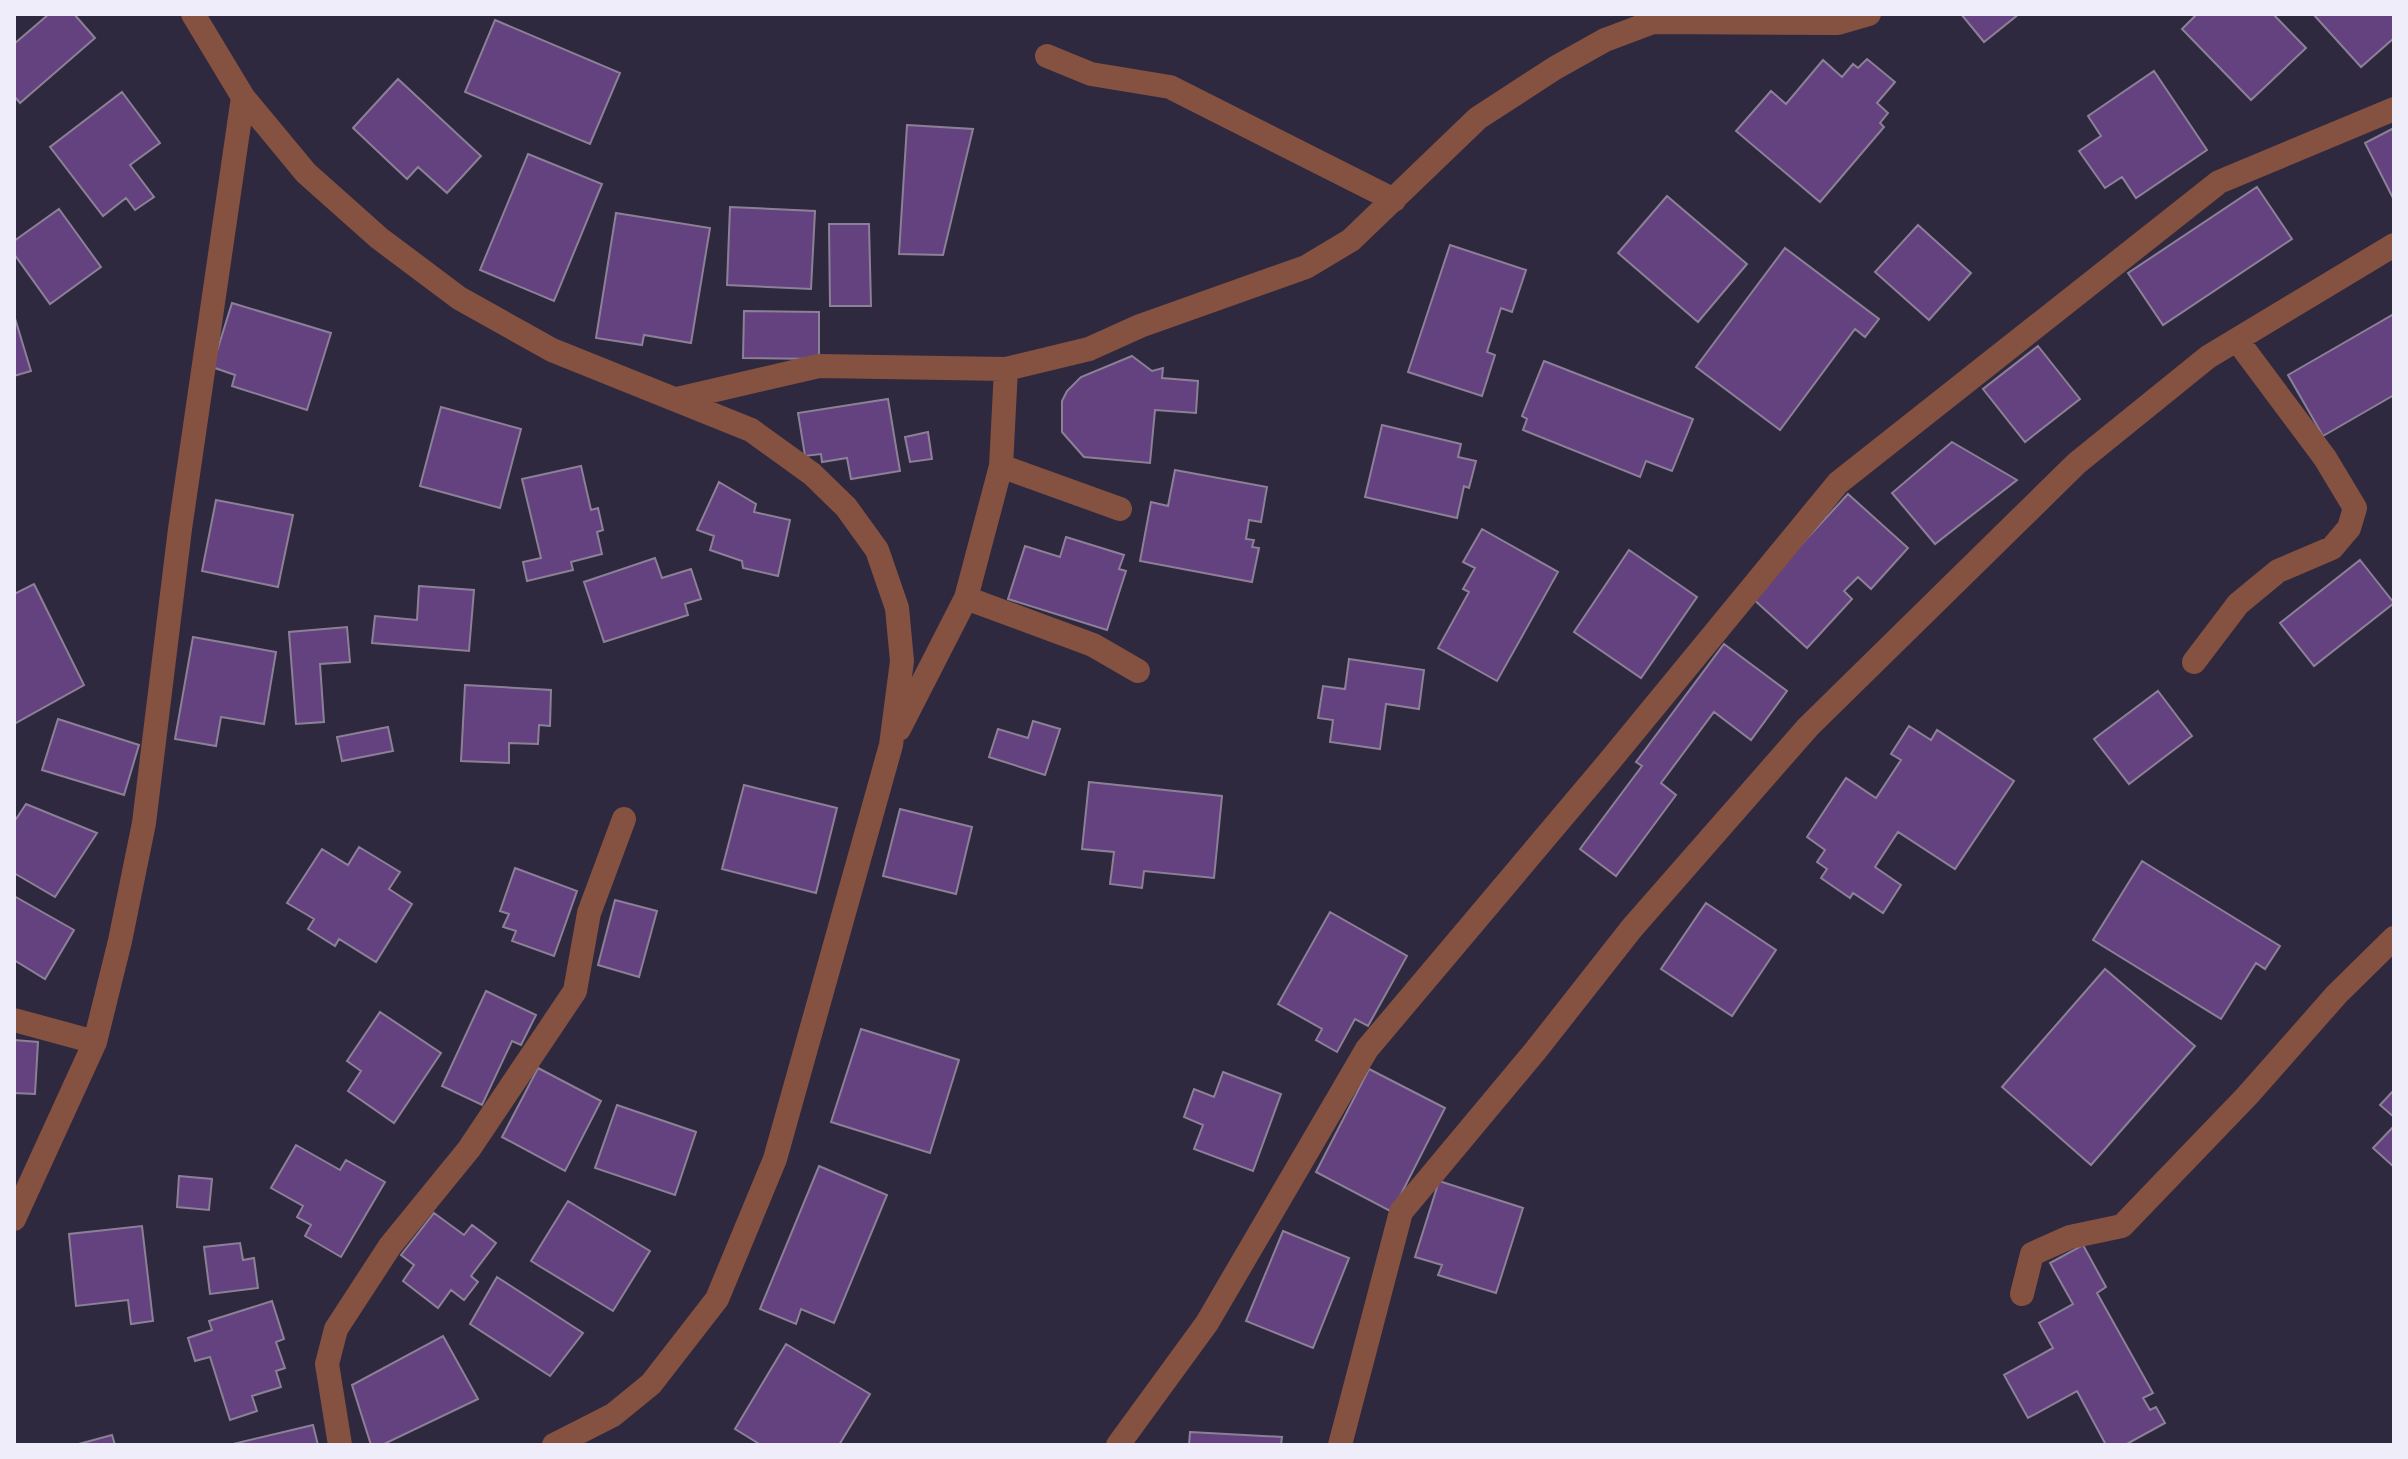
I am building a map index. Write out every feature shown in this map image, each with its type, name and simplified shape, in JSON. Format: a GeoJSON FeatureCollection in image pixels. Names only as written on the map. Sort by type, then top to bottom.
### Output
{"type":"FeatureCollection","features":[{"type":"Feature","properties":{"kind":"street"},"geometry":{"type":"LineString","coordinates":[[193,14],[243,97],[306,173],[379,238],[459,298],[552,350],[751,430],[812,474],[846,507],[877,550],[897,608],[902,661],[891,745],[775,1159],[717,1299],[651,1384],[613,1415],[554,1445]]}},
{"type":"Feature","properties":{"kind":"street"},"geometry":{"type":"LineString","coordinates":[[677,399],[819,366],[1006,369],[1089,349],[1140,326],[1306,267],[1351,240],[1478,118],[1605,40],[1653,22],[1838,23],[1869,14]]}},
{"type":"Feature","properties":{"kind":"street"},"geometry":{"type":"LineString","coordinates":[[1047,56],[1091,74],[1170,87],[1394,200]]}},
{"type":"Feature","properties":{"kind":"street"},"geometry":{"type":"LineString","coordinates":[[14,1219],[95,1042],[120,941],[144,823],[180,529],[243,97]]}},
{"type":"Feature","properties":{"kind":"street"},"geometry":{"type":"LineString","coordinates":[[1118,1445],[1207,1323],[1367,1049],[1838,483],[2219,182],[2394,109]]}},
{"type":"Feature","properties":{"kind":"street"},"geometry":{"type":"LineString","coordinates":[[1340,1445],[1401,1212],[1536,1050],[1632,928],[1808,727],[2077,463],[2208,357],[2394,245]]}},
{"type":"Feature","properties":{"kind":"street"},"geometry":{"type":"LineString","coordinates":[[2194,662],[2238,604],[2278,571],[2332,548],[2349,528],[2355,508],[2325,458],[2237,340]]}},
{"type":"Feature","properties":{"kind":"street"},"geometry":{"type":"LineString","coordinates":[[891,745],[966,598],[1001,466],[1006,369]]}},
{"type":"Feature","properties":{"kind":"street"},"geometry":{"type":"LineString","coordinates":[[1001,466],[1120,509]]}},
{"type":"Feature","properties":{"kind":"street"},"geometry":{"type":"LineString","coordinates":[[966,598],[1093,645],[1138,671]]}},
{"type":"Feature","properties":{"kind":"street"},"geometry":{"type":"LineString","coordinates":[[340,1445],[327,1364],[336,1329],[390,1246],[469,1149],[575,991],[589,913],[624,819]]}},
{"type":"Feature","properties":{"kind":"street"},"geometry":{"type":"LineString","coordinates":[[2022,1294],[2032,1254],[2070,1237],[2122,1226],[2247,1096],[2337,994],[2394,938]]}},
{"type":"Feature","properties":{"kind":"street"},"geometry":{"type":"LineString","coordinates":[[14,1020],[95,1042]]}},
{"type":"Feature","properties":{"kind":"building"},"geometry":{"type":"Polygon","coordinates":[[[49,14],[74,14],[95,38],[20,103],[14,96],[14,44],[49,14]]]}},
{"type":"Feature","properties":{"kind":"building"},"geometry":{"type":"Polygon","coordinates":[[[1961,14],[2019,14],[1984,42],[1961,14]]]}},
{"type":"Feature","properties":{"kind":"building"},"geometry":{"type":"Polygon","coordinates":[[[2197,14],[2273,14],[2306,48],[2251,100],[2182,29],[2197,14]]]}},
{"type":"Feature","properties":{"kind":"building"},"geometry":{"type":"Polygon","coordinates":[[[2313,14],[2394,14],[2394,38],[2361,67],[2313,14]]]}},
{"type":"Feature","properties":{"kind":"building"},"geometry":{"type":"Polygon","coordinates":[[[495,20],[620,73],[590,144],[465,92],[495,20]]]}},
{"type":"Feature","properties":{"kind":"building"},"geometry":{"type":"Polygon","coordinates":[[[1867,59],[1895,82],[1877,103],[1888,113],[1880,123],[1884,127],[1820,202],[1736,131],[1771,91],[1786,104],[1823,60],[1842,77],[1853,64],[1858,68],[1867,59]]]}},
{"type":"Feature","properties":{"kind":"building"},"geometry":{"type":"Polygon","coordinates":[[[2154,71],[2207,150],[2136,198],[2122,177],[2105,188],[2079,151],[2101,136],[2088,116],[2154,71]]]}},
{"type":"Feature","properties":{"kind":"building"},"geometry":{"type":"Polygon","coordinates":[[[398,79],[481,156],[447,193],[418,167],[407,179],[353,128],[398,79]]]}},
{"type":"Feature","properties":{"kind":"building"},"geometry":{"type":"Polygon","coordinates":[[[122,92],[160,143],[130,165],[154,197],[135,210],[126,198],[103,216],[50,147],[122,92]]]}},
{"type":"Feature","properties":{"kind":"building"},"geometry":{"type":"Polygon","coordinates":[[[907,125],[973,129],[943,255],[899,254],[907,125]]]}},
{"type":"Feature","properties":{"kind":"building"},"geometry":{"type":"Polygon","coordinates":[[[2394,128],[2394,200],[2365,143],[2394,128]]]}},
{"type":"Feature","properties":{"kind":"building"},"geometry":{"type":"Polygon","coordinates":[[[528,154],[602,184],[554,301],[480,270],[528,154]]]}},
{"type":"Feature","properties":{"kind":"building"},"geometry":{"type":"Polygon","coordinates":[[[2257,187],[2292,239],[2163,325],[2128,273],[2257,187]]]}},
{"type":"Feature","properties":{"kind":"building"},"geometry":{"type":"Polygon","coordinates":[[[1667,196],[1747,264],[1698,322],[1618,253],[1667,196]]]}},
{"type":"Feature","properties":{"kind":"building"},"geometry":{"type":"Polygon","coordinates":[[[730,207],[815,211],[811,289],[727,285],[730,207]]]}},
{"type":"Feature","properties":{"kind":"building"},"geometry":{"type":"Polygon","coordinates":[[[59,209],[101,267],[50,304],[14,254],[14,241],[59,209]]]}},
{"type":"Feature","properties":{"kind":"building"},"geometry":{"type":"Polygon","coordinates":[[[616,213],[710,228],[691,343],[644,335],[642,345],[596,338],[616,213]]]}},
{"type":"Feature","properties":{"kind":"building"},"geometry":{"type":"Polygon","coordinates":[[[829,224],[869,224],[871,306],[830,306],[829,224]]]}},
{"type":"Feature","properties":{"kind":"building"},"geometry":{"type":"Polygon","coordinates":[[[1918,225],[1971,273],[1929,320],[1875,272],[1918,225]]]}},
{"type":"Feature","properties":{"kind":"building"},"geometry":{"type":"Polygon","coordinates":[[[1450,245],[1526,270],[1512,312],[1501,308],[1487,352],[1495,355],[1482,396],[1408,372],[1450,245]]]}},
{"type":"Feature","properties":{"kind":"building"},"geometry":{"type":"Polygon","coordinates":[[[1785,248],[1879,319],[1865,337],[1855,329],[1780,430],[1696,367],[1785,248]]]}},
{"type":"Feature","properties":{"kind":"building"},"geometry":{"type":"Polygon","coordinates":[[[232,303],[331,333],[307,410],[232,386],[235,375],[212,367],[232,303]]]}},
{"type":"Feature","properties":{"kind":"building"},"geometry":{"type":"Polygon","coordinates":[[[744,311],[819,312],[819,359],[743,358],[744,311]]]}},
{"type":"Feature","properties":{"kind":"building"},"geometry":{"type":"Polygon","coordinates":[[[2394,314],[2394,395],[2323,436],[2288,375],[2394,314]]]}},
{"type":"Feature","properties":{"kind":"building"},"geometry":{"type":"Polygon","coordinates":[[[14,315],[31,371],[14,376],[14,315]]]}},
{"type":"Feature","properties":{"kind":"building"},"geometry":{"type":"Polygon","coordinates":[[[2038,346],[2080,399],[2025,442],[1983,389],[2038,346]]]}},
{"type":"Feature","properties":{"kind":"building"},"geometry":{"type":"Polygon","coordinates":[[[1132,356],[1152,371],[1163,368],[1162,378],[1198,381],[1196,413],[1155,410],[1150,463],[1084,457],[1062,432],[1062,401],[1081,377],[1132,356]]]}},
{"type":"Feature","properties":{"kind":"building"},"geometry":{"type":"Polygon","coordinates":[[[1544,361],[1693,419],[1672,471],[1646,461],[1640,477],[1523,430],[1527,419],[1522,416],[1544,361]]]}},
{"type":"Feature","properties":{"kind":"building"},"geometry":{"type":"Polygon","coordinates":[[[888,399],[900,471],[851,479],[847,458],[822,462],[821,454],[805,456],[798,413],[888,399]]]}},
{"type":"Feature","properties":{"kind":"building"},"geometry":{"type":"Polygon","coordinates":[[[441,407],[521,429],[500,508],[420,486],[441,407]]]}},
{"type":"Feature","properties":{"kind":"building"},"geometry":{"type":"Polygon","coordinates":[[[1382,425],[1461,444],[1458,457],[1476,461],[1469,488],[1464,486],[1457,518],[1365,497],[1382,425]]]}},
{"type":"Feature","properties":{"kind":"building"},"geometry":{"type":"Polygon","coordinates":[[[928,432],[932,459],[910,462],[905,437],[928,432]]]}},
{"type":"Feature","properties":{"kind":"building"},"geometry":{"type":"Polygon","coordinates":[[[1952,442],[2017,480],[1935,544],[1892,493],[1952,442]]]}},
{"type":"Feature","properties":{"kind":"building"},"geometry":{"type":"Polygon","coordinates":[[[581,466],[591,510],[598,508],[603,530],[597,532],[602,554],[571,562],[573,570],[527,581],[523,562],[541,558],[522,479],[581,466]]]}},
{"type":"Feature","properties":{"kind":"building"},"geometry":{"type":"Polygon","coordinates":[[[1175,470],[1267,487],[1261,522],[1249,520],[1246,539],[1254,540],[1252,547],[1259,548],[1252,582],[1140,561],[1151,502],[1168,506],[1175,470]]]}},
{"type":"Feature","properties":{"kind":"building"},"geometry":{"type":"Polygon","coordinates":[[[719,482],[756,504],[754,512],[790,520],[778,576],[743,568],[742,561],[710,550],[714,536],[697,530],[719,482]]]}},
{"type":"Feature","properties":{"kind":"building"},"geometry":{"type":"Polygon","coordinates":[[[1848,494],[1908,548],[1871,589],[1858,577],[1844,591],[1852,599],[1807,648],[1752,598],[1848,494]]]}},
{"type":"Feature","properties":{"kind":"building"},"geometry":{"type":"Polygon","coordinates":[[[216,500],[293,515],[278,587],[202,571],[216,500]]]}},
{"type":"Feature","properties":{"kind":"building"},"geometry":{"type":"Polygon","coordinates":[[[1482,529],[1558,572],[1497,681],[1438,648],[1469,592],[1463,589],[1475,568],[1463,562],[1482,529]]]}},
{"type":"Feature","properties":{"kind":"building"},"geometry":{"type":"Polygon","coordinates":[[[1066,537],[1124,555],[1119,569],[1126,571],[1107,630],[1008,599],[1025,546],[1060,557],[1066,537]]]}},
{"type":"Feature","properties":{"kind":"building"},"geometry":{"type":"Polygon","coordinates":[[[1629,550],[1697,597],[1641,678],[1574,632],[1629,550]]]}},
{"type":"Feature","properties":{"kind":"building"},"geometry":{"type":"Polygon","coordinates":[[[655,558],[662,578],[691,569],[701,599],[685,604],[688,615],[604,642],[584,582],[655,558]]]}},
{"type":"Feature","properties":{"kind":"building"},"geometry":{"type":"Polygon","coordinates":[[[2360,560],[2394,603],[2314,666],[2280,623],[2360,560]]]}},
{"type":"Feature","properties":{"kind":"building"},"geometry":{"type":"Polygon","coordinates":[[[34,584],[84,685],[14,724],[14,594],[34,584]]]}},
{"type":"Feature","properties":{"kind":"building"},"geometry":{"type":"Polygon","coordinates":[[[419,586],[474,590],[469,651],[372,643],[375,616],[417,620],[419,586]]]}},
{"type":"Feature","properties":{"kind":"building"},"geometry":{"type":"Polygon","coordinates":[[[347,627],[350,662],[320,664],[324,722],[296,724],[289,632],[347,627]]]}},
{"type":"Feature","properties":{"kind":"building"},"geometry":{"type":"Polygon","coordinates":[[[193,637],[276,652],[264,724],[221,717],[216,746],[175,739],[193,637]]]}},
{"type":"Feature","properties":{"kind":"building"},"geometry":{"type":"Polygon","coordinates":[[[1724,644],[1787,691],[1751,740],[1714,712],[1661,783],[1676,795],[1616,876],[1580,849],[1642,766],[1636,762],[1724,644]]]}},
{"type":"Feature","properties":{"kind":"building"},"geometry":{"type":"Polygon","coordinates":[[[1349,659],[1424,670],[1419,709],[1386,704],[1380,749],[1330,742],[1333,720],[1318,718],[1323,686],[1345,689],[1349,659]]]}},
{"type":"Feature","properties":{"kind":"building"},"geometry":{"type":"Polygon","coordinates":[[[465,685],[551,690],[550,726],[539,725],[538,744],[509,743],[509,763],[461,761],[465,685]]]}},
{"type":"Feature","properties":{"kind":"building"},"geometry":{"type":"Polygon","coordinates":[[[2158,691],[2192,736],[2129,784],[2094,739],[2158,691]]]}},
{"type":"Feature","properties":{"kind":"building"},"geometry":{"type":"Polygon","coordinates":[[[58,719],[139,745],[124,795],[42,770],[58,719]]]}},
{"type":"Feature","properties":{"kind":"building"},"geometry":{"type":"Polygon","coordinates":[[[1033,721],[1060,729],[1045,775],[989,757],[998,729],[1028,738],[1033,721]]]}},
{"type":"Feature","properties":{"kind":"building"},"geometry":{"type":"Polygon","coordinates":[[[1909,726],[1931,740],[1937,730],[2014,781],[1955,869],[1898,832],[1875,867],[1901,885],[1883,913],[1853,893],[1850,898],[1821,878],[1827,869],[1817,862],[1825,850],[1807,837],[1846,778],[1876,798],[1901,760],[1891,754],[1909,726]]]}},
{"type":"Feature","properties":{"kind":"building"},"geometry":{"type":"Polygon","coordinates":[[[388,727],[393,751],[342,761],[337,737],[388,727]]]}},
{"type":"Feature","properties":{"kind":"building"},"geometry":{"type":"Polygon","coordinates":[[[1089,782],[1222,796],[1214,878],[1144,871],[1142,888],[1110,884],[1114,852],[1082,849],[1089,782]]]}},
{"type":"Feature","properties":{"kind":"building"},"geometry":{"type":"Polygon","coordinates":[[[744,785],[837,808],[816,893],[722,869],[744,785]]]}},
{"type":"Feature","properties":{"kind":"building"},"geometry":{"type":"Polygon","coordinates":[[[26,804],[97,833],[55,897],[14,873],[14,822],[26,804]]]}},
{"type":"Feature","properties":{"kind":"building"},"geometry":{"type":"Polygon","coordinates":[[[900,809],[972,827],[956,894],[883,876],[900,809]]]}},
{"type":"Feature","properties":{"kind":"building"},"geometry":{"type":"Polygon","coordinates":[[[359,847],[400,872],[389,889],[412,904],[376,962],[339,939],[335,946],[308,929],[314,919],[287,903],[322,849],[348,865],[359,847]]]}},
{"type":"Feature","properties":{"kind":"building"},"geometry":{"type":"Polygon","coordinates":[[[2142,861],[2280,946],[2265,969],[2256,963],[2221,1019],[2093,940],[2142,861]]]}},
{"type":"Feature","properties":{"kind":"building"},"geometry":{"type":"Polygon","coordinates":[[[515,868],[577,891],[554,956],[512,941],[516,931],[503,927],[509,914],[500,911],[515,868]]]}},
{"type":"Feature","properties":{"kind":"building"},"geometry":{"type":"Polygon","coordinates":[[[14,896],[74,930],[45,979],[14,960],[14,896]]]}},
{"type":"Feature","properties":{"kind":"building"},"geometry":{"type":"Polygon","coordinates":[[[615,900],[657,911],[639,977],[598,965],[615,900]]]}},
{"type":"Feature","properties":{"kind":"building"},"geometry":{"type":"Polygon","coordinates":[[[1706,903],[1776,950],[1732,1016],[1661,969],[1706,903]]]}},
{"type":"Feature","properties":{"kind":"building"},"geometry":{"type":"Polygon","coordinates":[[[1330,912],[1407,956],[1368,1026],[1355,1019],[1337,1052],[1316,1040],[1322,1029],[1278,1004],[1330,912]]]}},
{"type":"Feature","properties":{"kind":"building"},"geometry":{"type":"Polygon","coordinates":[[[2105,969],[2195,1046],[2091,1165],[2002,1087],[2105,969]]]}},
{"type":"Feature","properties":{"kind":"building"},"geometry":{"type":"Polygon","coordinates":[[[486,991],[536,1015],[521,1045],[512,1041],[482,1105],[442,1086],[486,991]]]}},
{"type":"Feature","properties":{"kind":"building"},"geometry":{"type":"Polygon","coordinates":[[[380,1012],[441,1053],[394,1123],[348,1091],[361,1071],[347,1061],[380,1012]]]}},
{"type":"Feature","properties":{"kind":"building"},"geometry":{"type":"Polygon","coordinates":[[[861,1029],[959,1060],[930,1153],[831,1122],[861,1029]]]}},
{"type":"Feature","properties":{"kind":"building"},"geometry":{"type":"Polygon","coordinates":[[[14,1040],[38,1042],[35,1094],[14,1093],[14,1040]]]}},
{"type":"Feature","properties":{"kind":"building"},"geometry":{"type":"Polygon","coordinates":[[[538,1068],[601,1101],[565,1171],[502,1137],[538,1068]]]}},
{"type":"Feature","properties":{"kind":"building"},"geometry":{"type":"Polygon","coordinates":[[[1369,1069],[1445,1108],[1392,1212],[1316,1172],[1369,1069]]]}},
{"type":"Feature","properties":{"kind":"building"},"geometry":{"type":"Polygon","coordinates":[[[1223,1072],[1281,1094],[1253,1171],[1194,1149],[1203,1125],[1184,1117],[1194,1089],[1214,1097],[1223,1072]]]}},
{"type":"Feature","properties":{"kind":"building"},"geometry":{"type":"Polygon","coordinates":[[[2394,1090],[2394,1117],[2380,1105],[2394,1090]]]}},
{"type":"Feature","properties":{"kind":"building"},"geometry":{"type":"Polygon","coordinates":[[[617,1105],[696,1132],[675,1195],[595,1168],[617,1105]]]}},
{"type":"Feature","properties":{"kind":"building"},"geometry":{"type":"Polygon","coordinates":[[[2394,1126],[2394,1167],[2373,1148],[2394,1126]]]}},
{"type":"Feature","properties":{"kind":"building"},"geometry":{"type":"Polygon","coordinates":[[[296,1145],[340,1170],[346,1160],[385,1182],[341,1257],[305,1236],[311,1225],[297,1217],[303,1206],[271,1188],[296,1145]]]}},
{"type":"Feature","properties":{"kind":"building"},"geometry":{"type":"Polygon","coordinates":[[[819,1166],[887,1195],[834,1323],[801,1309],[796,1324],[760,1309],[819,1166]]]}},
{"type":"Feature","properties":{"kind":"building"},"geometry":{"type":"Polygon","coordinates":[[[179,1176],[212,1179],[209,1210],[177,1207],[179,1176]]]}},
{"type":"Feature","properties":{"kind":"building"},"geometry":{"type":"Polygon","coordinates":[[[1439,1181],[1523,1208],[1496,1293],[1438,1275],[1442,1265],[1415,1257],[1439,1181]]]}},
{"type":"Feature","properties":{"kind":"building"},"geometry":{"type":"Polygon","coordinates":[[[568,1201],[650,1251],[613,1311],[531,1261],[568,1201]]]}},
{"type":"Feature","properties":{"kind":"building"},"geometry":{"type":"Polygon","coordinates":[[[434,1213],[464,1235],[472,1225],[496,1243],[471,1276],[478,1282],[464,1300],[451,1290],[438,1308],[403,1281],[414,1265],[401,1255],[434,1213]]]}},
{"type":"Feature","properties":{"kind":"building"},"geometry":{"type":"Polygon","coordinates":[[[142,1226],[153,1321],[131,1324],[128,1300],[76,1306],[69,1234],[142,1226]]]}},
{"type":"Feature","properties":{"kind":"building"},"geometry":{"type":"Polygon","coordinates":[[[1283,1231],[1349,1258],[1313,1348],[1246,1321],[1283,1231]]]}},
{"type":"Feature","properties":{"kind":"building"},"geometry":{"type":"Polygon","coordinates":[[[240,1243],[243,1260],[254,1258],[258,1288],[210,1294],[204,1247],[240,1243]]]}},
{"type":"Feature","properties":{"kind":"building"},"geometry":{"type":"Polygon","coordinates":[[[2083,1245],[2106,1287],[2097,1293],[2153,1393],[2143,1398],[2150,1410],[2156,1407],[2165,1423],[2125,1445],[2106,1445],[2077,1391],[2028,1418],[2004,1375],[2053,1348],[2039,1323],[2073,1304],[2050,1263],[2083,1245]]]}},
{"type":"Feature","properties":{"kind":"building"},"geometry":{"type":"Polygon","coordinates":[[[497,1277],[583,1333],[550,1376],[470,1324],[497,1277]]]}},
{"type":"Feature","properties":{"kind":"building"},"geometry":{"type":"Polygon","coordinates":[[[272,1301],[284,1339],[276,1342],[285,1368],[276,1371],[281,1387],[252,1396],[257,1411],[230,1420],[210,1357],[195,1361],[188,1338],[212,1330],[209,1321],[272,1301]]]}},
{"type":"Feature","properties":{"kind":"building"},"geometry":{"type":"Polygon","coordinates":[[[443,1336],[478,1399],[382,1445],[371,1445],[352,1385],[443,1336]]]}},
{"type":"Feature","properties":{"kind":"building"},"geometry":{"type":"Polygon","coordinates":[[[786,1344],[870,1394],[839,1445],[761,1445],[735,1429],[786,1344]]]}},
{"type":"Feature","properties":{"kind":"building"},"geometry":{"type":"Polygon","coordinates":[[[313,1425],[318,1445],[229,1445],[313,1425]]]}},
{"type":"Feature","properties":{"kind":"building"},"geometry":{"type":"Polygon","coordinates":[[[1190,1432],[1282,1437],[1281,1445],[1189,1445],[1190,1432]]]}},
{"type":"Feature","properties":{"kind":"building"},"geometry":{"type":"Polygon","coordinates":[[[112,1435],[115,1445],[75,1445],[112,1435]]]}}]}
